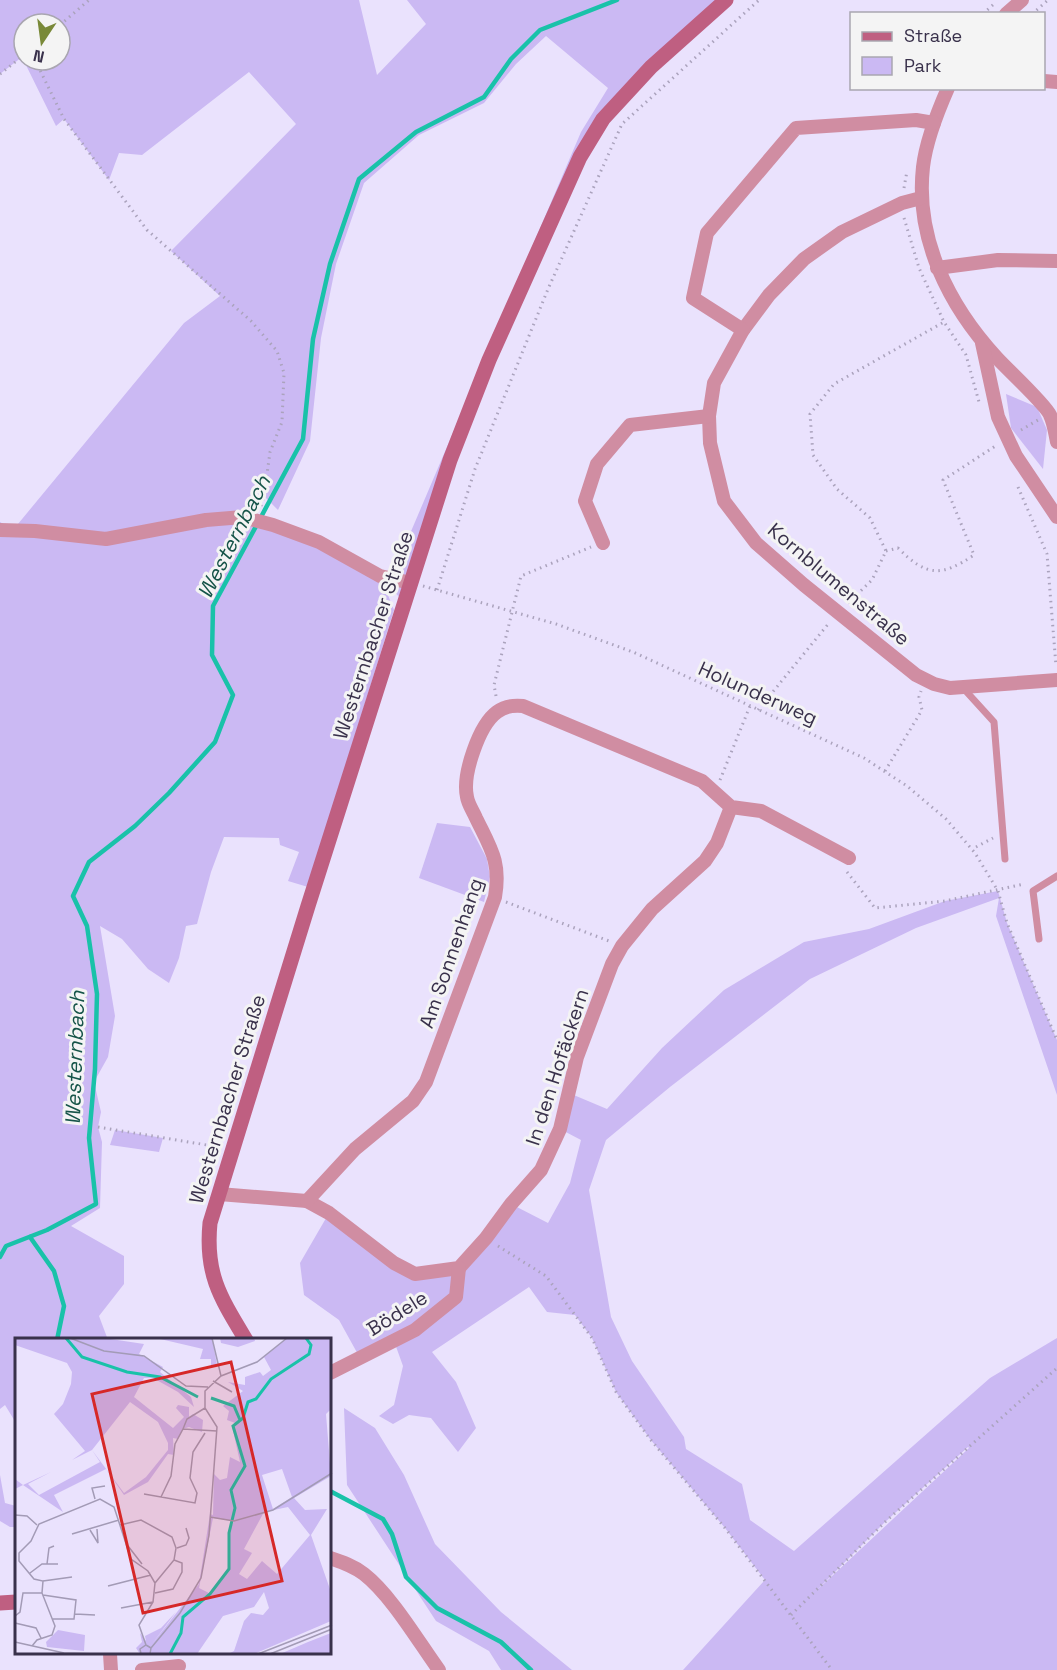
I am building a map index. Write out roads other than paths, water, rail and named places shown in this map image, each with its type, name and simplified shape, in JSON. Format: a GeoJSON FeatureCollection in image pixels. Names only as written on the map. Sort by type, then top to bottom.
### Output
{"type":"FeatureCollection","features":[{"type":"Feature","properties":{"kind":"street","name":"Westernbacher Straße"},"geometry":{"type":"LineString","coordinates":[[245,1338],[217,1289],[210,1265],[208,1244],[210,1222],[450,460],[489,360],[580,157],[603,119],[651,67],[726,0]]}},
{"type":"Feature","properties":{"kind":"street"},"geometry":{"type":"LineString","coordinates":[[1008,12],[1022,0]]}},
{"type":"Feature","properties":{"kind":"street"},"geometry":{"type":"LineString","coordinates":[[947,90],[934,123],[923,165],[921,198],[927,234],[937,268],[952,298],[981,341],[1050,413],[1057,442]]}},
{"type":"Feature","properties":{"kind":"street"},"geometry":{"type":"LineString","coordinates":[[743,330],[693,298],[707,232],[796,128],[916,120],[934,123]]}},
{"type":"Feature","properties":{"kind":"street","name":"Kornblumenstraße"},"geometry":{"type":"LineString","coordinates":[[921,198],[902,203],[842,232],[804,259],[770,295],[743,330],[714,382],[710,416],[710,443],[724,501],[756,543],[838,613],[916,675],[950,688],[1057,681]]}},
{"type":"Feature","properties":{"kind":"street"},"geometry":{"type":"LineString","coordinates":[[937,268],[998,260],[1057,261]]}},
{"type":"Feature","properties":{"kind":"street"},"geometry":{"type":"LineString","coordinates":[[981,341],[998,417],[1016,456],[1057,517]]}},
{"type":"Feature","properties":{"kind":"street"},"geometry":{"type":"LineString","coordinates":[[603,543],[585,501],[597,464],[623,433],[630,425],[710,416]]}},
{"type":"Feature","properties":{"kind":"street"},"geometry":{"type":"LineString","coordinates":[[0,530],[35,531],[106,539],[206,520],[243,517],[319,542],[380,576],[411,583]]}},
{"type":"Feature","properties":{"kind":"street","name":"Am Sonnenhang"},"geometry":{"type":"LineString","coordinates":[[307,1201],[355,1149],[413,1101],[426,1082],[495,897],[498,877],[496,860],[467,799],[465,782],[467,766],[488,720],[498,710],[511,705],[523,706],[702,781],[731,807]]}},
{"type":"Feature","properties":{"kind":"street"},"geometry":{"type":"LineString","coordinates":[[731,807],[761,811],[849,858]]}},
{"type":"Feature","properties":{"kind":"street","name":"In den Hofäckern"},"geometry":{"type":"LineString","coordinates":[[459,1268],[541,1170],[560,1129],[577,1058],[612,964],[622,946],[652,909],[705,861],[717,843],[731,807]]}},
{"type":"Feature","properties":{"kind":"street"},"geometry":{"type":"LineString","coordinates":[[219,1194],[307,1201],[329,1213],[394,1263],[415,1274],[459,1268]]}},
{"type":"Feature","properties":{"kind":"street","name":"Bödele"},"geometry":{"type":"LineString","coordinates":[[332,1372],[415,1330],[456,1297],[459,1268]]}},
{"type":"Feature","properties":{"kind":"street"},"geometry":{"type":"LineString","coordinates":[[332,1559],[363,1572],[380,1588],[439,1670]]}},
{"type":"Feature","properties":{"kind":"street"},"geometry":{"type":"LineString","coordinates":[[0,1603],[15,1602]]}},
{"type":"Feature","properties":{"kind":"street"},"geometry":{"type":"LineString","coordinates":[[110,1655],[111,1670]]}},
{"type":"Feature","properties":{"kind":"street"},"geometry":{"type":"LineString","coordinates":[[142,1670],[179,1666]]}},
{"type":"Feature","properties":{"kind":"lane"},"geometry":{"type":"LineString","coordinates":[[964,688],[994,722],[1005,859]]}},
{"type":"Feature","properties":{"kind":"lane"},"geometry":{"type":"LineString","coordinates":[[1039,939],[1033,891],[1057,876]]}},
{"type":"Feature","properties":{"kind":"waterway","name":"Westernbach"},"geometry":{"type":"LineString","coordinates":[[0,1257],[6,1246],[47,1230],[96,1204],[89,1138],[95,1069],[97,994],[87,926],[73,896],[89,862],[135,826],[169,793],[215,742],[233,695],[212,655],[213,606],[303,439],[313,339],[330,264],[359,179],[416,132],[484,97],[511,59],[540,30],[617,0]]}},
{"type":"Feature","properties":{"kind":"waterway"},"geometry":{"type":"LineString","coordinates":[[30,1237],[54,1271],[64,1306],[57,1338]]}},
{"type":"Feature","properties":{"kind":"waterway"},"geometry":{"type":"LineString","coordinates":[[332,1492],[383,1519],[392,1534],[406,1577],[437,1608],[501,1642],[531,1670]]}}]}
